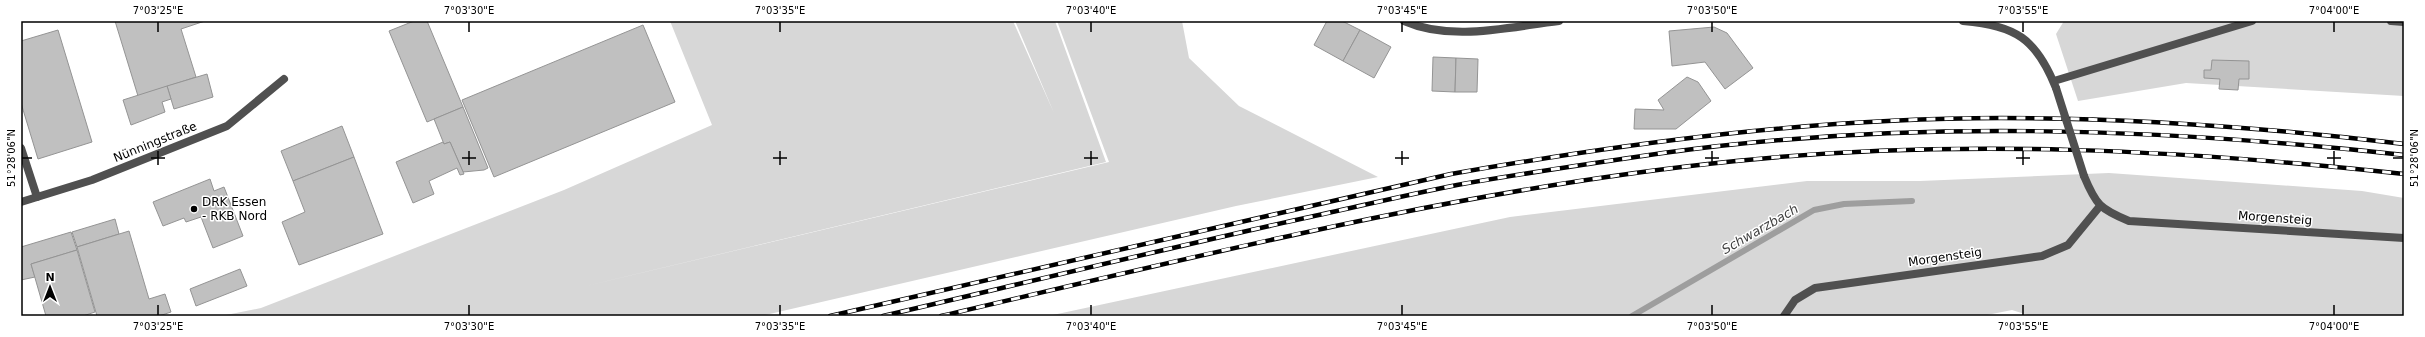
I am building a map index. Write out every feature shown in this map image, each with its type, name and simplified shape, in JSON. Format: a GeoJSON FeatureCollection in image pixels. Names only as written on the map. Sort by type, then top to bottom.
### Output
{"type":"FeatureCollection","features":[{"type":"Feature","properties":{"kind":"street"},"geometry":{"type":"LineString","coordinates":[[1404,21],[1428,29],[1456,32],[1559,21]]}},
{"type":"Feature","properties":{"kind":"street"},"geometry":{"type":"LineString","coordinates":[[1963,21],[2000,26],[2017,34],[2034,46],[2048,67],[2055,84],[2084,176],[2100,206]]}},
{"type":"Feature","properties":{"kind":"street"},"geometry":{"type":"LineString","coordinates":[[2055,84],[2252,21]]}},
{"type":"Feature","properties":{"kind":"street"},"geometry":{"type":"LineString","coordinates":[[2391,21],[2404,22]]}},
{"type":"Feature","properties":{"kind":"street","name":"Nünningstraße"},"geometry":{"type":"LineString","coordinates":[[21,202],[92,180],[227,126],[284,80]]}},
{"type":"Feature","properties":{"kind":"street"},"geometry":{"type":"LineString","coordinates":[[21,148],[36,197]]}},
{"type":"Feature","properties":{"kind":"street","name":"Morgensteig"},"geometry":{"type":"LineString","coordinates":[[1784,316],[1795,300],[1815,288],[2042,256],[2068,245],[2100,206],[2108,213],[2129,221],[2404,238]]}},
{"type":"Feature","properties":{"kind":"shaded area"},"geometry":{"type":"Polygon","coordinates":[[[670,21],[1013,21],[1054,113],[1015,21],[1055,21],[1106,162],[569,290],[1109,162],[1057,21],[1182,21],[1189,58],[1239,106],[1378,177],[1236,206],[761,316],[221,316],[261,308],[564,190],[712,125],[670,21]]]}},
{"type":"Feature","properties":{"kind":"shaded area"},"geometry":{"type":"Polygon","coordinates":[[[2064,21],[2404,21],[2404,96],[2186,83],[2078,101],[2056,34],[2064,21]]]}},
{"type":"Feature","properties":{"kind":"shaded area"},"geometry":{"type":"Polygon","coordinates":[[[2109,173],[2362,191],[2404,198],[2404,316],[2031,316],[2012,310],[1982,316],[1048,316],[1510,217],[1807,181],[1920,181],[2109,173]]]}},
{"type":"Feature","properties":{"kind":"building"},"geometry":{"type":"Polygon","coordinates":[[[115,21],[205,21],[181,29],[196,77],[138,96],[115,21]]]}},
{"type":"Feature","properties":{"kind":"building"},"geometry":{"type":"Polygon","coordinates":[[[414,21],[427,21],[463,107],[427,122],[389,31],[414,21]]]}},
{"type":"Feature","properties":{"kind":"building"},"geometry":{"type":"Polygon","coordinates":[[[1327,21],[1342,21],[1360,30],[1343,61],[1314,45],[1327,21]]]}},
{"type":"Feature","properties":{"kind":"building"},"geometry":{"type":"Polygon","coordinates":[[[643,25],[675,102],[494,177],[462,100],[643,25]]]}},
{"type":"Feature","properties":{"kind":"building"},"geometry":{"type":"Polygon","coordinates":[[[1714,27],[1727,33],[1753,68],[1725,89],[1705,62],[1672,66],[1669,31],[1714,27]]]}},
{"type":"Feature","properties":{"kind":"building"},"geometry":{"type":"Polygon","coordinates":[[[58,30],[92,142],[38,159],[21,103],[21,41],[58,30]]]}},
{"type":"Feature","properties":{"kind":"building"},"geometry":{"type":"Polygon","coordinates":[[[1360,30],[1391,47],[1374,78],[1343,61],[1360,30]]]}},
{"type":"Feature","properties":{"kind":"building"},"geometry":{"type":"Polygon","coordinates":[[[1433,57],[1456,58],[1455,92],[1432,91],[1433,57]]]}},
{"type":"Feature","properties":{"kind":"building"},"geometry":{"type":"Polygon","coordinates":[[[1456,58],[1478,59],[1477,92],[1455,92],[1456,58]]]}},
{"type":"Feature","properties":{"kind":"building"},"geometry":{"type":"Polygon","coordinates":[[[2212,60],[2249,61],[2249,79],[2239,79],[2238,90],[2219,89],[2220,79],[2204,78],[2204,70],[2211,70],[2212,60]]]}},
{"type":"Feature","properties":{"kind":"building"},"geometry":{"type":"Polygon","coordinates":[[[207,74],[213,97],[174,109],[167,86],[207,74]]]}},
{"type":"Feature","properties":{"kind":"building"},"geometry":{"type":"Polygon","coordinates":[[[1687,77],[1698,82],[1711,101],[1676,129],[1634,129],[1635,109],[1664,110],[1658,100],[1687,77]]]}},
{"type":"Feature","properties":{"kind":"building"},"geometry":{"type":"Polygon","coordinates":[[[167,86],[171,99],[162,102],[165,112],[131,125],[123,100],[167,86]]]}},
{"type":"Feature","properties":{"kind":"building"},"geometry":{"type":"Polygon","coordinates":[[[463,107],[488,168],[484,170],[463,172],[450,142],[444,144],[434,119],[463,107]]]}},
{"type":"Feature","properties":{"kind":"building"},"geometry":{"type":"Polygon","coordinates":[[[342,126],[354,157],[293,181],[281,151],[342,126]]]}},
{"type":"Feature","properties":{"kind":"building"},"geometry":{"type":"Polygon","coordinates":[[[443,142],[444,144],[450,142],[464,174],[460,175],[457,168],[429,181],[434,194],[413,203],[396,162],[443,142]]]}},
{"type":"Feature","properties":{"kind":"building"},"geometry":{"type":"Polygon","coordinates":[[[354,157],[383,234],[299,265],[282,222],[305,212],[293,181],[354,157]]]}},
{"type":"Feature","properties":{"kind":"building","name":"DRK Essen - RKB Nord"},"geometry":{"type":"Polygon","coordinates":[[[210,179],[214,191],[224,187],[243,236],[213,248],[201,217],[186,222],[184,218],[163,226],[153,202],[210,179]]]}},
{"type":"Feature","properties":{"kind":"building"},"geometry":{"type":"Polygon","coordinates":[[[115,219],[119,234],[77,247],[72,232],[115,219]]]}},
{"type":"Feature","properties":{"kind":"building"},"geometry":{"type":"Polygon","coordinates":[[[129,231],[149,299],[165,294],[171,312],[159,316],[97,316],[77,247],[129,231]]]}},
{"type":"Feature","properties":{"kind":"building"},"geometry":{"type":"Polygon","coordinates":[[[71,232],[77,250],[31,264],[35,277],[21,280],[21,247],[71,232]]]}},
{"type":"Feature","properties":{"kind":"building"},"geometry":{"type":"Polygon","coordinates":[[[77,250],[95,312],[83,316],[46,316],[31,264],[77,250]]]}},
{"type":"Feature","properties":{"kind":"building"},"geometry":{"type":"Polygon","coordinates":[[[240,269],[247,286],[196,306],[190,289],[240,269]]]}},
{"type":"Feature","properties":{"kind":"waterway","name":"Schwarzbach"},"geometry":{"type":"LineString","coordinates":[[1632,316],[1814,210],[1844,204],[1912,201]]}},
{"type":"Feature","properties":{"kind":"railway"},"geometry":{"type":"LineString","coordinates":[[830,316],[1451,174],[1519,162],[1656,142],[1725,134],[1863,122],[1932,119],[2052,118],[2203,125],[2303,133],[2404,144]]}},
{"type":"Feature","properties":{"kind":"railway"},"geometry":{"type":"LineString","coordinates":[[883,316],[1199,242],[1457,185],[1663,153],[1755,142],[1848,135],[2034,131],[2219,139],[2404,155]]}},
{"type":"Feature","properties":{"kind":"railway"},"geometry":{"type":"LineString","coordinates":[[941,316],[1237,247],[1436,206],[1535,188],[1635,173],[1736,161],[1819,154],[1903,150],[2070,150],[2154,153],[2238,159],[2404,174]]}},
{"type":"Feature","properties":{"kind":"place","name":"DRK Essen - RKB Nord"},"geometry":{"type":"Point","coordinates":[194,209]}}]}
